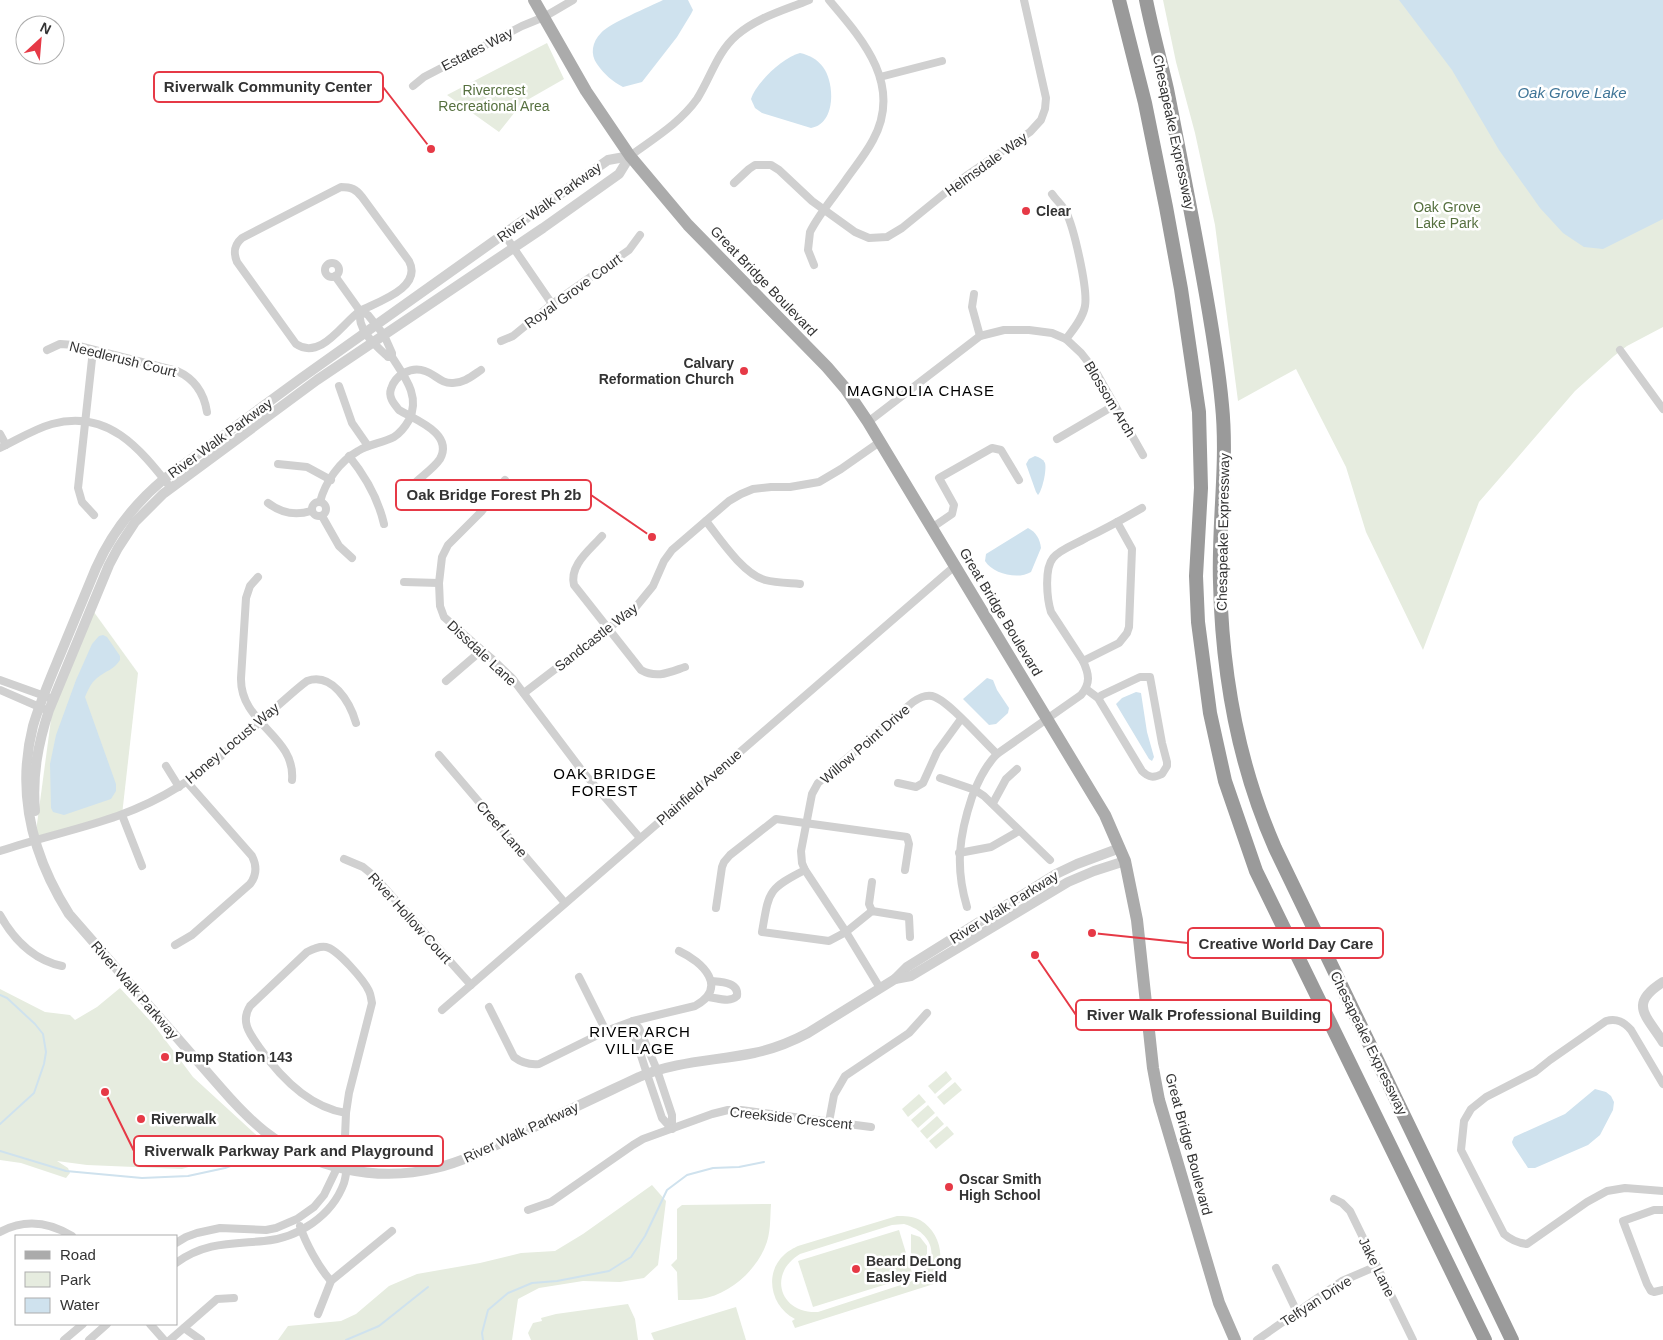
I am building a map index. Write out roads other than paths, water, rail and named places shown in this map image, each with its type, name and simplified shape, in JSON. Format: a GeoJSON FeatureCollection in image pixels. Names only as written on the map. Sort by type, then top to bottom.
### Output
{"type":"FeatureCollection","features":[{"type":"Feature","properties":{"kind":"highway","name":"Chesapeake Expressway"},"geometry":{"type":"LineString","coordinates":[[1119,0],[1145,103],[1166,207],[1181,289],[1199,412],[1201,488],[1196,576],[1198,622],[1210,713],[1225,782],[1256,871],[1485,1340]]}},
{"type":"Feature","properties":{"kind":"highway","name":"Chesapeake Expressway"},"geometry":{"type":"LineString","coordinates":[[1146,0],[1188,194],[1216,347],[1223,407],[1224,471],[1220,581],[1223,639],[1234,723],[1264,822],[1275,848],[1512,1340]]}},
{"type":"Feature","properties":{"kind":"main road","name":"Great Bridge Boulevard"},"geometry":{"type":"LineString","coordinates":[[534,0],[590,98],[630,156],[681,218],[827,367],[845,388],[881,441],[1105,815],[1125,862],[1137,920],[1148,1026],[1159,1100],[1221,1309],[1235,1340]]}},
{"type":"Feature","properties":{"kind":"street","name":"Estates Way"},"geometry":{"type":"LineString","coordinates":[[413,86],[424,77],[522,26],[544,17],[573,0]]}},
{"type":"Feature","properties":{"kind":"street"},"geometry":{"type":"LineString","coordinates":[[630,156],[666,130],[690,108],[708,80],[719,56],[737,35],[764,18],[809,0]]}},
{"type":"Feature","properties":{"kind":"street"},"geometry":{"type":"LineString","coordinates":[[814,265],[808,250],[808,236],[874,139],[881,121],[883,109],[880,77],[873,59],[863,43],[829,0]]}},
{"type":"Feature","properties":{"kind":"street","name":"Helmsdale Way"},"geometry":{"type":"LineString","coordinates":[[734,183],[756,165],[771,165],[824,210],[861,236],[876,239],[887,237],[902,228],[966,176],[1036,127],[1043,116],[1046,98],[1024,0]]}},
{"type":"Feature","properties":{"kind":"street"},"geometry":{"type":"LineString","coordinates":[[880,77],[942,61]]}},
{"type":"Feature","properties":{"kind":"street","name":"River Walk Parkway"},"geometry":{"type":"LineString","coordinates":[[630,156],[608,160],[300,379],[164,479],[135,506],[104,549],[44,708],[41,734],[35,759],[36,839],[51,882],[69,914],[245,1114],[264,1131],[298,1153],[342,1168],[379,1174],[404,1173],[455,1163],[652,1072],[691,1062],[752,1054],[780,1046],[808,1034],[895,979],[907,966],[1056,874],[1120,848]]}},
{"type":"Feature","properties":{"kind":"street","name":"River Walk Parkway"},"geometry":{"type":"LineString","coordinates":[[48,697],[109,565],[135,522],[145,511],[171,488],[317,380],[514,248],[619,174],[630,156]]}},
{"type":"Feature","properties":{"kind":"street"},"geometry":{"type":"LineString","coordinates":[[360,312],[341,330],[320,345],[310,349],[301,347],[296,344],[237,262],[234,251],[235,247],[242,238],[338,188],[347,187],[355,190],[409,261],[412,270],[406,284],[381,302],[360,312],[358,319],[373,343],[388,357],[392,357]]}},
{"type":"Feature","properties":{"kind":"street"},"geometry":{"type":"LineString","coordinates":[[1052,194],[1066,211],[1086,293],[1085,308],[1077,325],[1066,339]]}},
{"type":"Feature","properties":{"kind":"street"},"geometry":{"type":"LineString","coordinates":[[504,234],[552,304]]}},
{"type":"Feature","properties":{"kind":"street","name":"Royal Grove Court"},"geometry":{"type":"LineString","coordinates":[[501,341],[513,336],[552,304],[630,250],[640,235]]}},
{"type":"Feature","properties":{"kind":"street"},"geometry":{"type":"LineString","coordinates":[[320,502],[330,480],[342,463],[349,456],[368,446],[394,436],[406,425],[411,416],[413,406],[410,385],[392,357],[384,335],[368,315],[360,312],[335,276]]}},
{"type":"Feature","properties":{"kind":"street"},"geometry":{"type":"LineString","coordinates":[[974,294],[972,307],[980,336]]}},
{"type":"Feature","properties":{"kind":"street","name":"Blossom Arch"},"geometry":{"type":"LineString","coordinates":[[868,422],[980,336],[1004,330],[1029,330],[1052,333],[1066,339],[1089,361],[1143,455]]}},
{"type":"Feature","properties":{"kind":"street","name":"Needlerush Court"},"geometry":{"type":"LineString","coordinates":[[47,350],[60,344],[67,344],[182,373],[199,389],[207,412]]}},
{"type":"Feature","properties":{"kind":"street"},"geometry":{"type":"LineString","coordinates":[[93,350],[78,488],[82,502],[94,515]]}},
{"type":"Feature","properties":{"kind":"street"},"geometry":{"type":"LineString","coordinates":[[1620,350],[1662,405]]}},
{"type":"Feature","properties":{"kind":"street"},"geometry":{"type":"LineString","coordinates":[[414,484],[440,459],[443,448],[442,443],[436,432],[399,410],[391,398],[390,390],[392,385],[409,371],[424,371],[439,380],[452,384],[465,381],[481,370]]}},
{"type":"Feature","properties":{"kind":"street"},"geometry":{"type":"LineString","coordinates":[[339,386],[352,423],[368,446]]}},
{"type":"Feature","properties":{"kind":"street"},"geometry":{"type":"LineString","coordinates":[[1057,439],[1114,405]]}},
{"type":"Feature","properties":{"kind":"street"},"geometry":{"type":"LineString","coordinates":[[0,434],[3,447],[51,424],[66,421],[99,425],[125,437],[135,445],[171,488]]}},
{"type":"Feature","properties":{"kind":"street","name":"Sandcastle Way"},"geometry":{"type":"LineString","coordinates":[[524,693],[635,608],[653,586],[664,561],[672,550],[729,501],[753,489],[797,486],[818,482],[841,469],[881,441]]}},
{"type":"Feature","properties":{"kind":"street"},"geometry":{"type":"LineString","coordinates":[[933,527],[952,514],[954,505],[939,478],[992,448],[1002,450],[1019,480]]}},
{"type":"Feature","properties":{"kind":"street"},"geometry":{"type":"LineString","coordinates":[[349,456],[368,482],[378,503],[384,524]]}},
{"type":"Feature","properties":{"kind":"street"},"geometry":{"type":"LineString","coordinates":[[278,464],[307,468],[330,480]]}},
{"type":"Feature","properties":{"kind":"street","name":"Dissdale Lane"},"geometry":{"type":"LineString","coordinates":[[505,480],[481,512],[448,545],[442,557],[439,583],[440,606],[444,617],[512,678],[583,772],[640,838]]}},
{"type":"Feature","properties":{"kind":"street"},"geometry":{"type":"LineString","coordinates":[[268,503],[274,508],[291,514],[311,511],[317,516],[322,516]]}},
{"type":"Feature","properties":{"kind":"street"},"geometry":{"type":"LineString","coordinates":[[311,511],[314,503],[323,503],[326,508],[322,516]]}},
{"type":"Feature","properties":{"kind":"street"},"geometry":{"type":"LineString","coordinates":[[967,906],[960,876],[961,835],[975,790],[989,762],[997,754],[1081,695],[1089,681],[1088,673],[1082,661],[1051,612],[1048,603],[1047,574],[1050,562],[1058,553],[1142,508]]}},
{"type":"Feature","properties":{"kind":"street"},"geometry":{"type":"LineString","coordinates":[[322,516],[339,546],[352,558]]}},
{"type":"Feature","properties":{"kind":"street"},"geometry":{"type":"LineString","coordinates":[[706,521],[746,569],[754,575],[764,580],[800,584]]}},
{"type":"Feature","properties":{"kind":"street"},"geometry":{"type":"LineString","coordinates":[[1082,661],[1119,643],[1129,627],[1132,549],[1117,522]]}},
{"type":"Feature","properties":{"kind":"street"},"geometry":{"type":"LineString","coordinates":[[602,536],[576,565],[572,578],[574,585],[638,666],[646,673],[662,675],[685,668]]}},
{"type":"Feature","properties":{"kind":"street","name":"Plainfield Avenue"},"geometry":{"type":"LineString","coordinates":[[442,1010],[956,566]]}},
{"type":"Feature","properties":{"kind":"street"},"geometry":{"type":"LineString","coordinates":[[258,577],[250,586],[246,598],[240,684],[246,705],[289,757],[292,768],[292,780]]}},
{"type":"Feature","properties":{"kind":"street"},"geometry":{"type":"LineString","coordinates":[[404,582],[439,583]]}},
{"type":"Feature","properties":{"kind":"street"},"geometry":{"type":"LineString","coordinates":[[446,681],[482,650]]}},
{"type":"Feature","properties":{"kind":"street"},"geometry":{"type":"LineString","coordinates":[[1086,689],[1098,698],[1142,771],[1152,778],[1162,774],[1167,766],[1167,762],[1150,677],[1140,677],[1098,698]]}},
{"type":"Feature","properties":{"kind":"street","name":"Honey Locust Way"},"geometry":{"type":"LineString","coordinates":[[0,851],[122,815],[179,787],[225,753],[304,683],[312,679],[327,681],[331,684],[351,709],[356,723]]}},
{"type":"Feature","properties":{"kind":"street"},"geometry":{"type":"LineString","coordinates":[[0,680],[48,697]]}},
{"type":"Feature","properties":{"kind":"street"},"geometry":{"type":"LineString","coordinates":[[0,690],[44,708]]}},
{"type":"Feature","properties":{"kind":"street","name":"Willow Point Drive"},"geometry":{"type":"LineString","coordinates":[[880,988],[802,863],[801,851],[812,794],[818,783],[922,696],[932,696],[944,702],[997,754]]}},
{"type":"Feature","properties":{"kind":"street"},"geometry":{"type":"LineString","coordinates":[[898,783],[916,787],[923,783],[937,752],[961,719]]}},
{"type":"Feature","properties":{"kind":"street","name":"Creef Lane"},"geometry":{"type":"LineString","coordinates":[[439,755],[565,903]]}},
{"type":"Feature","properties":{"kind":"street"},"geometry":{"type":"LineString","coordinates":[[166,766],[179,787]]}},
{"type":"Feature","properties":{"kind":"street"},"geometry":{"type":"LineString","coordinates":[[993,803],[1006,779],[1017,769]]}},
{"type":"Feature","properties":{"kind":"street"},"geometry":{"type":"LineString","coordinates":[[940,778],[975,790],[993,803],[1050,860]]}},
{"type":"Feature","properties":{"kind":"street"},"geometry":{"type":"LineString","coordinates":[[175,945],[192,936],[250,884],[256,872],[252,856],[187,782]]}},
{"type":"Feature","properties":{"kind":"street"},"geometry":{"type":"LineString","coordinates":[[122,815],[142,866]]}},
{"type":"Feature","properties":{"kind":"street"},"geometry":{"type":"LineString","coordinates":[[716,908],[724,862],[730,855],[776,819],[907,838],[909,844],[905,870]]}},
{"type":"Feature","properties":{"kind":"street"},"geometry":{"type":"LineString","coordinates":[[960,853],[991,847],[1019,831]]}},
{"type":"Feature","properties":{"kind":"street","name":"River Hollow Court"},"geometry":{"type":"LineString","coordinates":[[344,859],[363,867],[374,876],[471,985]]}},
{"type":"Feature","properties":{"kind":"street","name":"River Walk Parkway"},"geometry":{"type":"LineString","coordinates":[[895,979],[911,976],[1068,882],[1094,871],[1125,862]]}},
{"type":"Feature","properties":{"kind":"street"},"geometry":{"type":"LineString","coordinates":[[805,870],[786,880],[772,892],[767,900],[762,932],[829,941],[846,932],[872,911],[910,917],[910,937]]}},
{"type":"Feature","properties":{"kind":"street"},"geometry":{"type":"LineString","coordinates":[[872,882],[869,904],[872,911]]}},
{"type":"Feature","properties":{"kind":"street"},"geometry":{"type":"LineString","coordinates":[[0,915],[13,934],[29,951],[42,960],[62,966]]}},
{"type":"Feature","properties":{"kind":"street"},"geometry":{"type":"LineString","coordinates":[[178,1262],[193,1252],[213,1246],[267,1241],[285,1237],[301,1230],[322,1216],[332,1204],[343,1184],[342,1141],[345,1137],[346,1113],[349,1093],[371,1008],[371,995],[337,952],[326,947],[318,947],[307,952],[250,1006],[245,1022],[248,1030],[270,1062],[286,1080],[311,1100],[328,1109],[346,1113]]}},
{"type":"Feature","properties":{"kind":"street"},"geometry":{"type":"LineString","coordinates":[[489,1007],[514,1057],[532,1065],[539,1064],[633,1020],[695,1006],[708,997],[711,981],[708,973],[697,961],[679,951]]}},
{"type":"Feature","properties":{"kind":"street"},"geometry":{"type":"LineString","coordinates":[[579,977],[606,1031]]}},
{"type":"Feature","properties":{"kind":"street"},"geometry":{"type":"LineString","coordinates":[[708,997],[728,1000],[737,996],[738,992],[730,984],[711,981]]}},
{"type":"Feature","properties":{"kind":"street"},"geometry":{"type":"LineString","coordinates":[[1663,982],[1649,991],[1643,1001],[1644,1012],[1663,1042]]}},
{"type":"Feature","properties":{"kind":"street"},"geometry":{"type":"LineString","coordinates":[[829,1122],[834,1095],[846,1076],[909,1033],[928,1013]]}},
{"type":"Feature","properties":{"kind":"street"},"geometry":{"type":"LineString","coordinates":[[633,1020],[633,1031],[652,1072],[662,1118],[672,1129]]}},
{"type":"Feature","properties":{"kind":"street"},"geometry":{"type":"LineString","coordinates":[[1663,1084],[1626,1024],[1619,1020],[1606,1021],[1535,1072],[1486,1097],[1471,1109],[1464,1121],[1460,1150],[1504,1234],[1518,1243],[1527,1244],[1587,1202],[1607,1191],[1625,1188],[1663,1191]]}},
{"type":"Feature","properties":{"kind":"street","name":"Creekside Crescent"},"geometry":{"type":"LineString","coordinates":[[528,1210],[551,1202],[633,1145],[712,1114],[728,1110],[742,1110],[871,1127]]}},
{"type":"Feature","properties":{"kind":"street"},"geometry":{"type":"LineString","coordinates":[[178,1243],[186,1237],[209,1230],[230,1227],[266,1230],[283,1226],[314,1207],[342,1168]]}},
{"type":"Feature","properties":{"kind":"street","name":"Jake Lane"},"geometry":{"type":"LineString","coordinates":[[1334,1199],[1342,1203],[1350,1211],[1413,1340]]}},
{"type":"Feature","properties":{"kind":"street"},"geometry":{"type":"LineString","coordinates":[[1663,1210],[1654,1210],[1624,1221],[1647,1284],[1651,1291],[1663,1290]]}},
{"type":"Feature","properties":{"kind":"street"},"geometry":{"type":"LineString","coordinates":[[297,1219],[301,1230],[330,1281]]}},
{"type":"Feature","properties":{"kind":"street"},"geometry":{"type":"LineString","coordinates":[[0,1232],[21,1224],[35,1224],[49,1226],[70,1235]]}},
{"type":"Feature","properties":{"kind":"street"},"geometry":{"type":"LineString","coordinates":[[318,1314],[330,1281],[392,1231]]}},
{"type":"Feature","properties":{"kind":"street"},"geometry":{"type":"LineString","coordinates":[[178,1247],[184,1257]]}},
{"type":"Feature","properties":{"kind":"street","name":"Telfyan Drive"},"geometry":{"type":"LineString","coordinates":[[1257,1340],[1342,1281],[1376,1266]]}},
{"type":"Feature","properties":{"kind":"street"},"geometry":{"type":"LineString","coordinates":[[1276,1268],[1297,1312]]}},
{"type":"Feature","properties":{"kind":"street"},"geometry":{"type":"LineString","coordinates":[[170,1340],[216,1299],[234,1298]]}},
{"type":"Feature","properties":{"kind":"street"},"geometry":{"type":"LineString","coordinates":[[64,1340],[82,1325]]}},
{"type":"Feature","properties":{"kind":"street"},"geometry":{"type":"LineString","coordinates":[[89,1340],[106,1325]]}},
{"type":"Feature","properties":{"kind":"street"},"geometry":{"type":"LineString","coordinates":[[151,1325],[164,1340]]}},
{"type":"Feature","properties":{"kind":"street"},"geometry":{"type":"LineString","coordinates":[[184,1328],[201,1340]]}},
{"type":"Feature","properties":{"kind":"water"},"geometry":{"type":"Polygon","coordinates":[[[663,0],[688,0],[693,10],[677,37],[642,82],[623,87],[609,77],[597,64],[593,56],[596,40],[606,29],[630,15],[663,0]]]}},
{"type":"Feature","properties":{"kind":"water","name":"Oak Grove Lake"},"geometry":{"type":"Polygon","coordinates":[[[1399,0],[1663,0],[1663,219],[1603,249],[1584,247],[1563,233],[1540,208],[1499,150],[1452,70],[1399,0]]]}},
{"type":"Feature","properties":{"kind":"water"},"geometry":{"type":"Polygon","coordinates":[[[800,53],[813,58],[821,64],[830,83],[831,102],[829,111],[819,125],[811,128],[762,113],[755,108],[751,99],[764,78],[778,65],[793,55],[800,53]]]}},
{"type":"Feature","properties":{"kind":"water"},"geometry":{"type":"Polygon","coordinates":[[[1035,456],[1045,463],[1045,475],[1038,495],[1026,464],[1029,459],[1035,456]]]}},
{"type":"Feature","properties":{"kind":"water"},"geometry":{"type":"Polygon","coordinates":[[[1028,528],[1037,536],[1041,548],[1031,572],[1019,575],[1006,574],[989,566],[985,561],[986,554],[1028,528]]]}},
{"type":"Feature","properties":{"kind":"water"},"geometry":{"type":"Polygon","coordinates":[[[99,636],[107,637],[120,656],[120,660],[115,666],[95,680],[85,697],[116,784],[116,791],[111,799],[64,815],[53,812],[51,808],[50,764],[56,735],[76,680],[92,644],[99,636]]]}},
{"type":"Feature","properties":{"kind":"water"},"geometry":{"type":"Polygon","coordinates":[[[987,678],[993,680],[1009,708],[1008,713],[996,724],[989,725],[963,699],[987,678]]]}},
{"type":"Feature","properties":{"kind":"water"},"geometry":{"type":"Polygon","coordinates":[[[1136,692],[1141,693],[1147,732],[1154,757],[1152,761],[1116,704],[1122,698],[1136,692]]]}},
{"type":"Feature","properties":{"kind":"water"},"geometry":{"type":"Polygon","coordinates":[[[1595,1089],[1606,1092],[1614,1102],[1613,1110],[1600,1135],[1588,1145],[1535,1168],[1528,1168],[1513,1145],[1514,1137],[1565,1114],[1595,1089]]]}},
{"type":"Feature","properties":{"kind":"waterway"},"geometry":{"type":"LineString","coordinates":[[0,995],[7,998],[35,1024],[43,1034],[46,1052],[34,1093],[0,1124]]}},
{"type":"Feature","properties":{"kind":"waterway"},"geometry":{"type":"LineString","coordinates":[[0,1151],[66,1171],[142,1178],[188,1176],[225,1168],[267,1149]]}},
{"type":"Feature","properties":{"kind":"waterway"},"geometry":{"type":"LineString","coordinates":[[483,1340],[482,1333],[488,1310],[508,1293],[532,1283],[557,1281],[609,1271],[631,1257],[645,1236],[667,1190],[687,1175],[713,1168],[739,1167],[764,1162]]}},
{"type":"Feature","properties":{"kind":"waterway"},"geometry":{"type":"LineString","coordinates":[[346,1340],[379,1326],[428,1287]]}},
{"type":"Feature","properties":{"kind":"place","name":"Riverwalk Community Center"},"geometry":{"type":"Point","coordinates":[431,149]}},
{"type":"Feature","properties":{"kind":"place","name":"Clear"},"geometry":{"type":"Point","coordinates":[1026,211]}},
{"type":"Feature","properties":{"kind":"place","name":"Calvary Reformation Church"},"geometry":{"type":"Point","coordinates":[744,371]}},
{"type":"Feature","properties":{"kind":"place","name":"Oak Bridge Forest Ph 2b"},"geometry":{"type":"Point","coordinates":[652,537]}},
{"type":"Feature","properties":{"kind":"place","name":"Creative World Day Care"},"geometry":{"type":"Point","coordinates":[1092,933]}},
{"type":"Feature","properties":{"kind":"place","name":"River Walk Professional Building"},"geometry":{"type":"Point","coordinates":[1035,955]}},
{"type":"Feature","properties":{"kind":"place","name":"Pump Station 143"},"geometry":{"type":"Point","coordinates":[165,1057]}},
{"type":"Feature","properties":{"kind":"place","name":"Riverwalk Parkway Park and Playground"},"geometry":{"type":"Point","coordinates":[105,1092]}},
{"type":"Feature","properties":{"kind":"place","name":"Riverwalk"},"geometry":{"type":"Point","coordinates":[141,1119]}},
{"type":"Feature","properties":{"kind":"place","name":"Oscar Smith High School"},"geometry":{"type":"Point","coordinates":[949,1187]}},
{"type":"Feature","properties":{"kind":"place","name":"Beard DeLong Easley Field"},"geometry":{"type":"Point","coordinates":[856,1269]}},
{"type":"Feature","properties":{"kind":"district","name":"MAGNOLIA CHASE"},"geometry":{"type":"Point","coordinates":[921,390]}},
{"type":"Feature","properties":{"kind":"district","name":"OAK BRIDGE FOREST"},"geometry":{"type":"Point","coordinates":[605,782]}},
{"type":"Feature","properties":{"kind":"district","name":"RIVER ARCH VILLAGE"},"geometry":{"type":"Point","coordinates":[640,1040]}},
{"type":"Feature","properties":{"kind":"park label","name":"Rivercrest Recreational Area"},"geometry":{"type":"Point","coordinates":[494,98]}},
{"type":"Feature","properties":{"kind":"park label","name":"Oak Grove Lake Park"},"geometry":{"type":"Point","coordinates":[1447,216]}}]}
